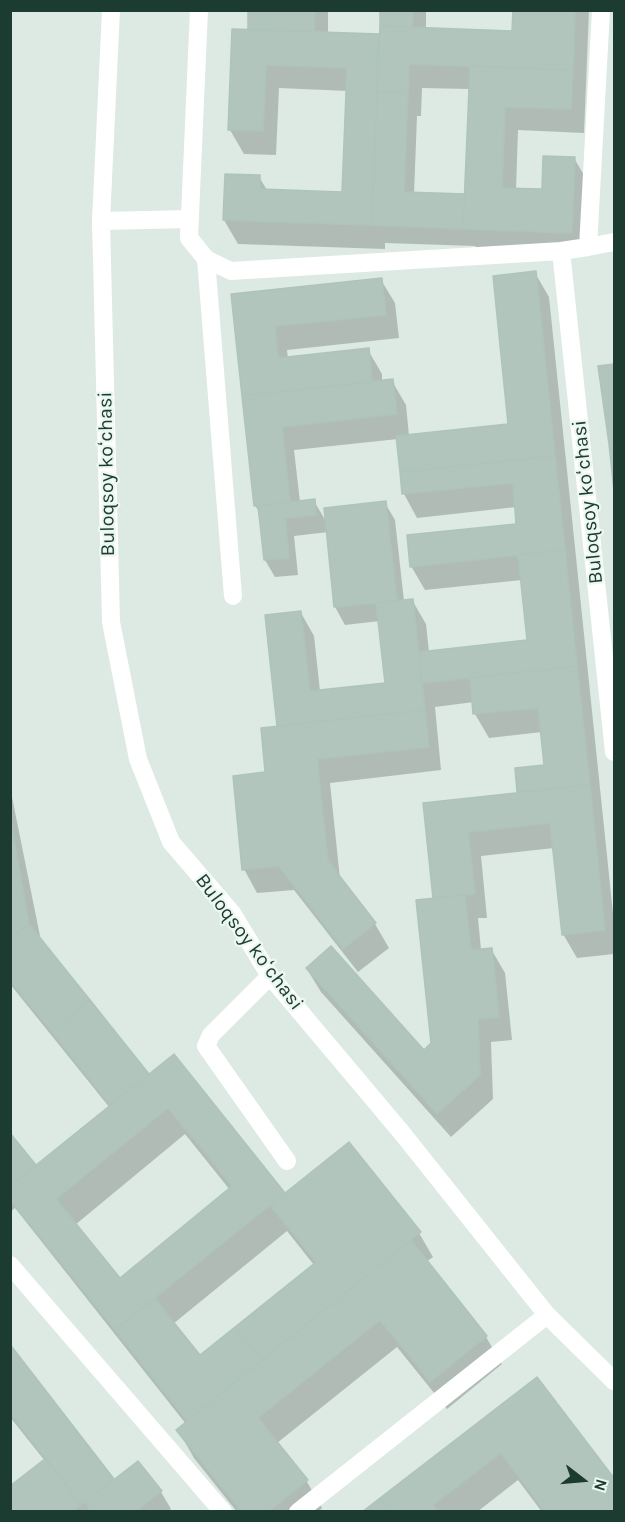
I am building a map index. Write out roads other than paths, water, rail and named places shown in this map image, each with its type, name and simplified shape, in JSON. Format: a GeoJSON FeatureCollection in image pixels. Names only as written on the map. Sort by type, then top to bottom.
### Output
{"type":"FeatureCollection","features":[{"type":"Feature","properties":{"kind":"street","name":"Buloqsoy koʻchasi"},"geometry":{"type":"LineString","coordinates":[[111,10],[101,221],[111,622],[138,759],[171,842],[232,913],[270,976],[402,1133],[548,1315],[615,1380]]}},
{"type":"Feature","properties":{"kind":"street"},"geometry":{"type":"LineString","coordinates":[[199,10],[189,238],[206,259],[231,271],[561,251],[615,242]]}},
{"type":"Feature","properties":{"kind":"street"},"geometry":{"type":"LineString","coordinates":[[588,247],[601,10]]}},
{"type":"Feature","properties":{"kind":"street"},"geometry":{"type":"LineString","coordinates":[[101,221],[190,219]]}},
{"type":"Feature","properties":{"kind":"street","name":"Buloqsoy koʻchasi"},"geometry":{"type":"LineString","coordinates":[[561,251],[615,752]]}},
{"type":"Feature","properties":{"kind":"street"},"geometry":{"type":"LineString","coordinates":[[206,259],[233,596]]}},
{"type":"Feature","properties":{"kind":"street"},"geometry":{"type":"LineString","coordinates":[[270,976],[211,1035],[206,1046],[287,1161]]}},
{"type":"Feature","properties":{"kind":"street"},"geometry":{"type":"LineString","coordinates":[[10,1264],[222,1512]]}},
{"type":"Feature","properties":{"kind":"street"},"geometry":{"type":"LineString","coordinates":[[298,1512],[548,1315]]}}]}
